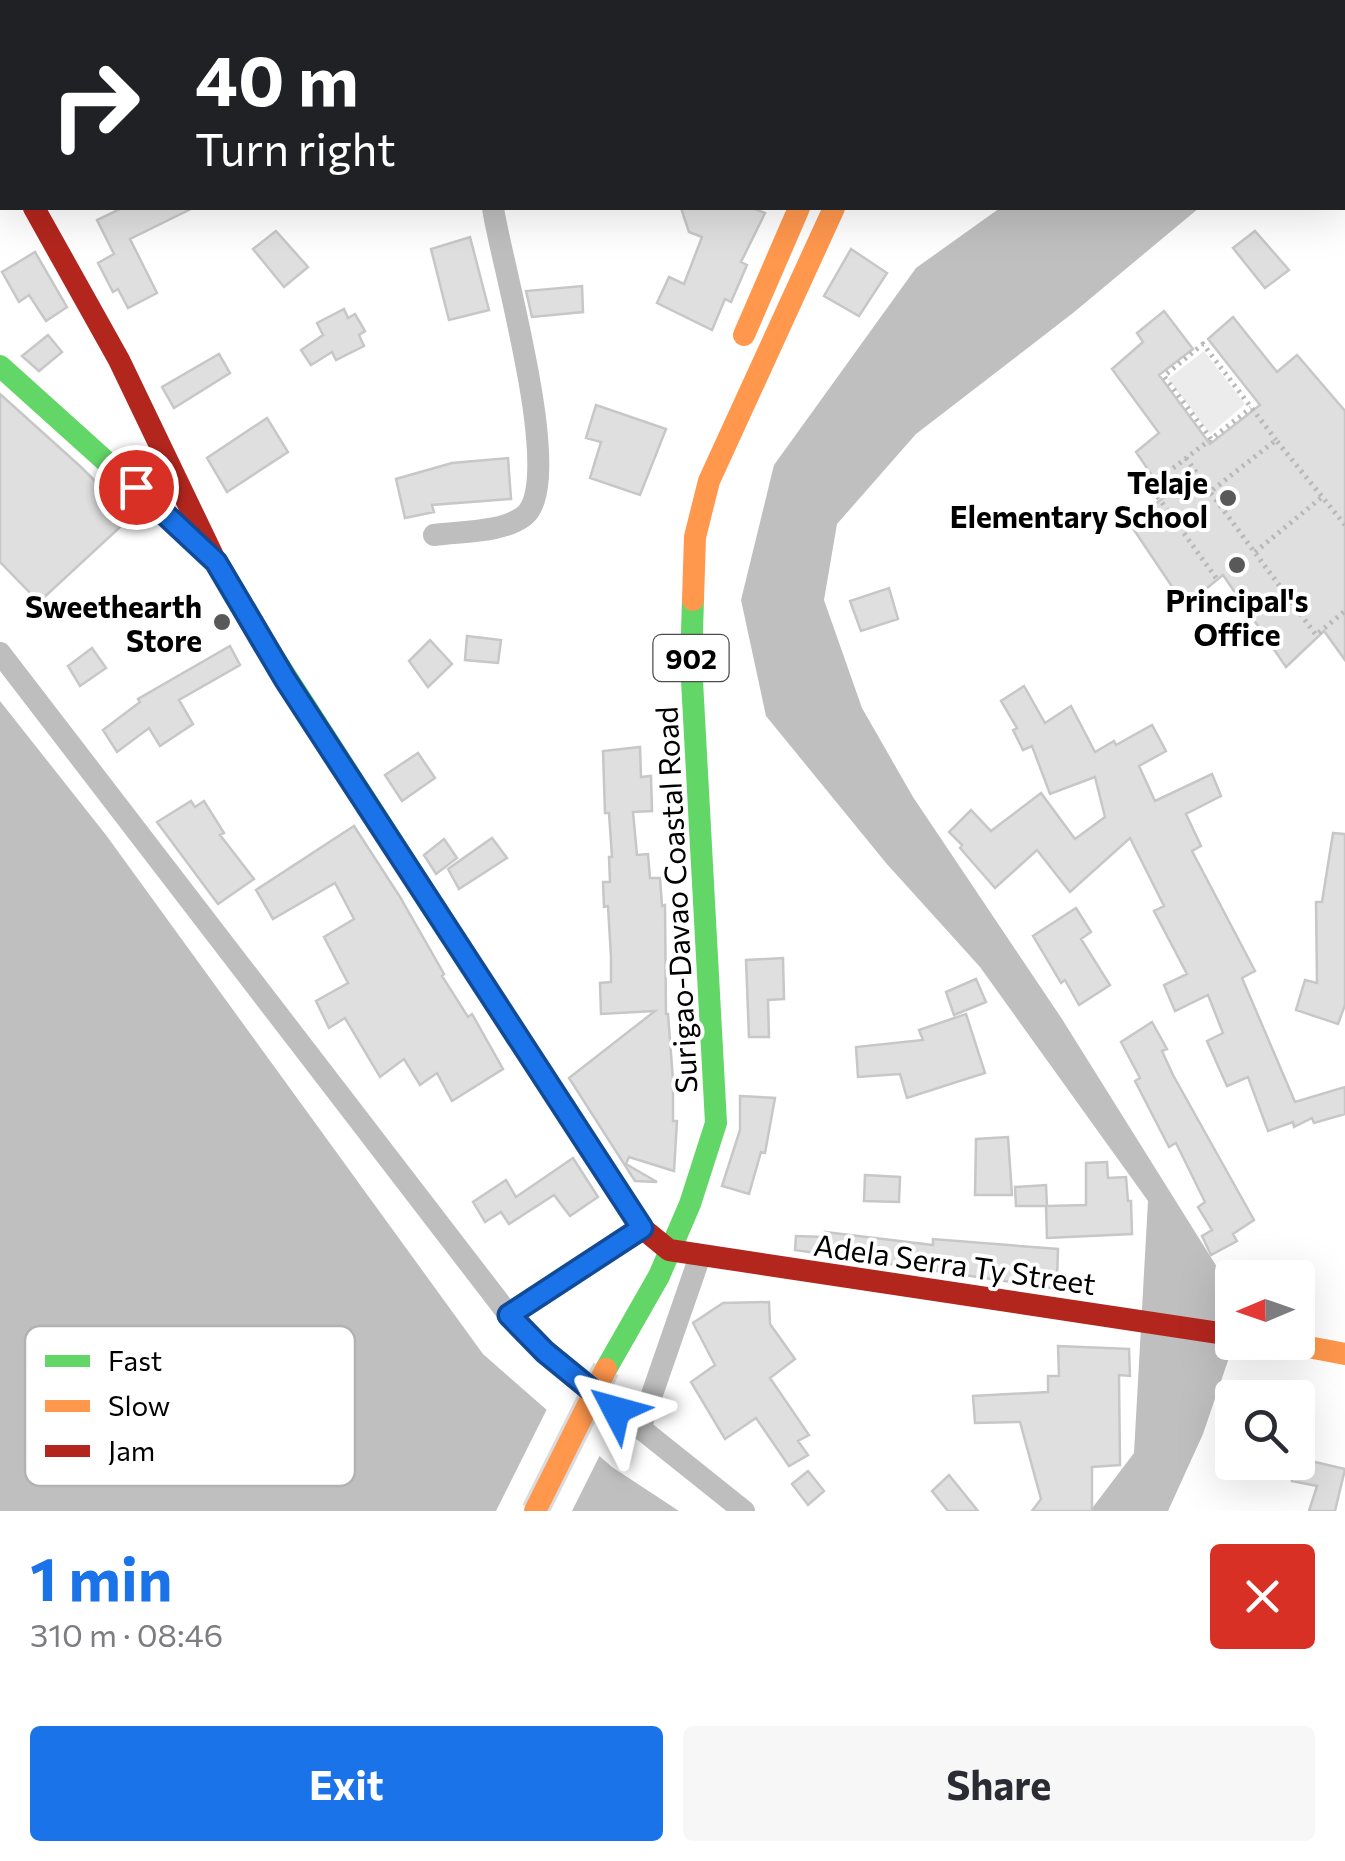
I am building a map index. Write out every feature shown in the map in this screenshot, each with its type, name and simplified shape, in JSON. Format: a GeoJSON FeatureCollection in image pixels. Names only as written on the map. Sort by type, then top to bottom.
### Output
{"type":"FeatureCollection","features":[{"type":"Feature","properties":{"kind":"main road"},"geometry":{"type":"LineString","coordinates":[[35,210],[119,360],[216,562],[285,679],[642,1228],[669,1250]]}},
{"type":"Feature","properties":{"kind":"main road"},"geometry":{"type":"LineString","coordinates":[[737,350],[799,210]]}},
{"type":"Feature","properties":{"kind":"main road","name":"Surigao-Davao Coastal Road"},"geometry":{"type":"LineString","coordinates":[[535,1511],[606,1369],[659,1276],[690,1204],[716,1123],[691,626],[695,538],[709,481],[825,211]]}},
{"type":"Feature","properties":{"kind":"main road"},"geometry":{"type":"LineString","coordinates":[[0,366],[216,562]]}},
{"type":"Feature","properties":{"kind":"main road"},"geometry":{"type":"LineString","coordinates":[[665,625],[691,626]]}},
{"type":"Feature","properties":{"kind":"main road","name":"Surigao-Davao Coastal Road"},"geometry":{"type":"LineString","coordinates":[[671,720],[697,1101],[710,1136]]}},
{"type":"Feature","properties":{"kind":"main road","name":"Adela Serra Ty Street"},"geometry":{"type":"LineString","coordinates":[[669,1250],[1215,1332]]}},
{"type":"Feature","properties":{"kind":"main road"},"geometry":{"type":"LineString","coordinates":[[1315,1348],[1345,1354]]}},
{"type":"Feature","properties":{"kind":"street"},"geometry":{"type":"LineString","coordinates":[[434,536],[511,524],[528,514],[535,497],[533,402],[494,210]]}},
{"type":"Feature","properties":{"kind":"street"},"geometry":{"type":"LineString","coordinates":[[0,653],[509,1315],[545,1352],[744,1511]]}},
{"type":"Feature","properties":{"kind":"street"},"geometry":{"type":"LineString","coordinates":[[509,1315],[642,1228]]}},
{"type":"Feature","properties":{"kind":"street"},"geometry":{"type":"LineString","coordinates":[[640,1428],[700,1256]]}},
{"type":"Feature","properties":{"kind":"path"},"geometry":{"type":"LineString","coordinates":[[1211,439],[1164,376],[1204,344],[1345,525]]}},
{"type":"Feature","properties":{"kind":"path"},"geometry":{"type":"LineString","coordinates":[[1216,578],[1150,486],[1251,408]]}},
{"type":"Feature","properties":{"kind":"path"},"geometry":{"type":"LineString","coordinates":[[1210,492],[1276,440]]}},
{"type":"Feature","properties":{"kind":"path"},"geometry":{"type":"LineString","coordinates":[[1186,458],[1316,635],[1345,610]]}},
{"type":"Feature","properties":{"kind":"path"},"geometry":{"type":"LineString","coordinates":[[1255,552],[1322,497]]}},
{"type":"Feature","properties":{"kind":"shaded area"},"geometry":{"type":"Polygon","coordinates":[[[997,210],[1197,210],[1073,313],[916,434],[837,524],[824,600],[862,708],[913,797],[1062,1019],[1215,1264],[1215,1360],[1228,1360],[1221,1380],[1215,1380],[1215,1399],[1203,1434],[1168,1511],[1090,1511],[1134,1453],[1148,1201],[980,967],[886,863],[766,716],[741,600],[774,465],[916,268],[997,210]]]}},
{"type":"Feature","properties":{"kind":"shaded area"},"geometry":{"type":"Polygon","coordinates":[[[1204,351],[1245,404],[1210,434],[1168,379],[1204,351]]]}},
{"type":"Feature","properties":{"kind":"shaded area"},"geometry":{"type":"Polygon","coordinates":[[[0,701],[106,835],[483,1354],[612,1467],[679,1511],[0,1511],[0,701]]]}},
{"type":"Feature","properties":{"kind":"pier"},"geometry":{"type":"Polygon","coordinates":[[[549,1405],[602,1451],[572,1511],[496,1511],[549,1405]]]}},
{"type":"Feature","properties":{"kind":"building"},"geometry":{"type":"Polygon","coordinates":[[[118,210],[189,210],[130,239],[157,293],[128,308],[118,289],[113,292],[98,263],[114,254],[97,220],[118,210]]]}},
{"type":"Feature","properties":{"kind":"building"},"geometry":{"type":"Polygon","coordinates":[[[682,210],[765,213],[741,262],[747,265],[731,302],[725,299],[712,330],[657,303],[669,277],[684,284],[702,237],[689,232],[682,210]]]}},
{"type":"Feature","properties":{"kind":"building"},"geometry":{"type":"Polygon","coordinates":[[[276,231],[308,267],[284,287],[253,249],[276,231]]]}},
{"type":"Feature","properties":{"kind":"building"},"geometry":{"type":"Polygon","coordinates":[[[1255,231],[1289,270],[1265,288],[1233,248],[1255,231]]]}},
{"type":"Feature","properties":{"kind":"building"},"geometry":{"type":"Polygon","coordinates":[[[470,237],[489,310],[449,320],[431,249],[470,237]]]}},
{"type":"Feature","properties":{"kind":"building"},"geometry":{"type":"Polygon","coordinates":[[[851,249],[887,273],[859,316],[824,296],[851,249]]]}},
{"type":"Feature","properties":{"kind":"building"},"geometry":{"type":"Polygon","coordinates":[[[35,252],[67,307],[46,321],[29,295],[19,302],[2,272],[35,252]]]}},
{"type":"Feature","properties":{"kind":"building"},"geometry":{"type":"Polygon","coordinates":[[[582,286],[583,312],[532,317],[526,291],[582,286]]]}},
{"type":"Feature","properties":{"kind":"building"},"geometry":{"type":"Polygon","coordinates":[[[344,309],[348,318],[355,314],[365,331],[359,335],[364,346],[336,360],[332,352],[311,365],[301,350],[323,335],[317,323],[344,309]]]}},
{"type":"Feature","properties":{"kind":"building"},"geometry":{"type":"Polygon","coordinates":[[[1164,311],[1193,349],[1159,375],[1210,444],[1260,405],[1208,339],[1233,317],[1277,372],[1297,355],[1345,411],[1345,660],[1324,631],[1286,667],[1223,575],[1185,606],[1130,524],[1163,498],[1136,452],[1159,433],[1112,369],[1143,342],[1137,333],[1164,311]]]}},
{"type":"Feature","properties":{"kind":"building"},"geometry":{"type":"Polygon","coordinates":[[[48,335],[62,352],[39,371],[22,356],[48,335]]]}},
{"type":"Feature","properties":{"kind":"building"},"geometry":{"type":"Polygon","coordinates":[[[219,354],[230,373],[174,408],[162,387],[219,354]]]}},
{"type":"Feature","properties":{"kind":"building"},"geometry":{"type":"Polygon","coordinates":[[[0,394],[131,517],[39,602],[0,562],[0,394]]]}},
{"type":"Feature","properties":{"kind":"building"},"geometry":{"type":"Polygon","coordinates":[[[596,405],[666,429],[640,495],[590,478],[601,442],[586,438],[596,405]]]}},
{"type":"Feature","properties":{"kind":"building"},"geometry":{"type":"Polygon","coordinates":[[[267,418],[288,452],[227,492],[207,458],[267,418]]]}},
{"type":"Feature","properties":{"kind":"building"},"geometry":{"type":"Polygon","coordinates":[[[508,458],[511,499],[432,505],[434,512],[405,518],[396,479],[452,463],[508,458]]]}},
{"type":"Feature","properties":{"kind":"building"},"geometry":{"type":"Polygon","coordinates":[[[889,588],[898,619],[861,631],[850,601],[889,588]]]}},
{"type":"Feature","properties":{"kind":"building"},"geometry":{"type":"Polygon","coordinates":[[[467,636],[501,640],[498,663],[465,660],[467,636]]]}},
{"type":"Feature","properties":{"kind":"building"},"geometry":{"type":"Polygon","coordinates":[[[430,640],[452,664],[428,687],[409,661],[430,640]]]}},
{"type":"Feature","properties":{"kind":"building"},"geometry":{"type":"Polygon","coordinates":[[[230,646],[240,665],[179,700],[193,724],[160,746],[149,728],[117,752],[103,730],[140,702],[138,699],[230,646]]]}},
{"type":"Feature","properties":{"kind":"building"},"geometry":{"type":"Polygon","coordinates":[[[92,648],[106,668],[80,686],[68,666],[92,648]]]}},
{"type":"Feature","properties":{"kind":"building"},"geometry":{"type":"Polygon","coordinates":[[[1024,686],[1045,723],[1071,706],[1095,752],[1152,725],[1166,751],[1139,766],[1155,801],[1212,774],[1221,796],[1186,814],[1201,846],[1192,851],[1255,971],[1242,978],[1295,1102],[1345,1087],[1345,1114],[1314,1123],[1312,1118],[1294,1127],[1293,1122],[1268,1131],[1248,1077],[1227,1086],[1207,1041],[1223,1033],[1208,995],[1175,1011],[1164,985],[1187,974],[1154,911],[1164,906],[1130,838],[1070,892],[1037,850],[995,888],[960,848],[962,845],[949,832],[971,810],[991,831],[1041,793],[1075,839],[1105,817],[1095,777],[1050,794],[1032,746],[1023,750],[1013,730],[1017,728],[1001,701],[1024,686]]]}},
{"type":"Feature","properties":{"kind":"building"},"geometry":{"type":"Polygon","coordinates":[[[640,747],[641,777],[651,776],[652,811],[633,812],[637,855],[648,854],[650,878],[660,878],[662,906],[665,905],[666,1014],[673,1121],[677,1121],[674,1171],[629,1157],[626,1164],[657,1182],[635,1181],[569,1078],[655,1011],[601,1014],[600,983],[611,982],[608,906],[604,907],[603,882],[610,882],[612,857],[609,813],[605,813],[603,751],[640,747]]]}},
{"type":"Feature","properties":{"kind":"building"},"geometry":{"type":"Polygon","coordinates":[[[418,753],[435,778],[402,801],[385,775],[418,753]]]}},
{"type":"Feature","properties":{"kind":"building"},"geometry":{"type":"Polygon","coordinates":[[[191,801],[195,807],[204,801],[224,833],[220,835],[254,879],[218,904],[157,822],[191,801]]]}},
{"type":"Feature","properties":{"kind":"building"},"geometry":{"type":"Polygon","coordinates":[[[354,826],[400,897],[442,976],[468,1017],[472,1014],[503,1069],[452,1101],[437,1073],[420,1085],[404,1059],[380,1077],[345,1018],[329,1028],[316,1001],[348,983],[324,937],[354,919],[335,883],[273,919],[256,890],[354,826]]]}},
{"type":"Feature","properties":{"kind":"building"},"geometry":{"type":"Polygon","coordinates":[[[1333,833],[1345,834],[1345,1005],[1338,1024],[1296,1010],[1305,980],[1317,983],[1316,902],[1322,902],[1333,833]]]}},
{"type":"Feature","properties":{"kind":"building"},"geometry":{"type":"Polygon","coordinates":[[[492,838],[507,858],[459,889],[448,869],[492,838]]]}},
{"type":"Feature","properties":{"kind":"building"},"geometry":{"type":"Polygon","coordinates":[[[444,839],[457,858],[436,874],[424,855],[444,839]]]}},
{"type":"Feature","properties":{"kind":"building"},"geometry":{"type":"Polygon","coordinates":[[[1076,908],[1091,932],[1081,939],[1110,985],[1079,1005],[1033,936],[1076,908]]]}},
{"type":"Feature","properties":{"kind":"building"},"geometry":{"type":"Polygon","coordinates":[[[783,958],[784,999],[768,1000],[769,1037],[749,1037],[746,960],[783,958]]]}},
{"type":"Feature","properties":{"kind":"building"},"geometry":{"type":"Polygon","coordinates":[[[976,979],[986,1002],[954,1015],[946,992],[976,979]]]}},
{"type":"Feature","properties":{"kind":"building"},"geometry":{"type":"Polygon","coordinates":[[[966,1014],[985,1073],[907,1098],[900,1074],[858,1077],[856,1047],[923,1040],[919,1030],[966,1014]]]}},
{"type":"Feature","properties":{"kind":"building"},"geometry":{"type":"Polygon","coordinates":[[[1152,1022],[1167,1049],[1162,1051],[1173,1075],[1254,1220],[1233,1234],[1237,1241],[1211,1255],[1202,1236],[1212,1230],[1198,1207],[1205,1202],[1176,1143],[1169,1147],[1135,1081],[1140,1078],[1121,1042],[1152,1022]]]}},
{"type":"Feature","properties":{"kind":"building"},"geometry":{"type":"Polygon","coordinates":[[[740,1096],[775,1098],[765,1153],[761,1152],[749,1194],[722,1186],[740,1130],[740,1096]]]}},
{"type":"Feature","properties":{"kind":"building"},"geometry":{"type":"Polygon","coordinates":[[[1008,1137],[1012,1195],[975,1195],[976,1139],[1008,1137]]]}},
{"type":"Feature","properties":{"kind":"building"},"geometry":{"type":"Polygon","coordinates":[[[573,1158],[598,1197],[570,1216],[554,1195],[509,1224],[501,1212],[485,1222],[473,1202],[506,1180],[516,1197],[573,1158]]]}},
{"type":"Feature","properties":{"kind":"building"},"geometry":{"type":"Polygon","coordinates":[[[1107,1162],[1108,1178],[1126,1177],[1132,1234],[1047,1238],[1046,1206],[1016,1206],[1015,1187],[1046,1185],[1047,1206],[1086,1205],[1086,1163],[1107,1162]]]}},
{"type":"Feature","properties":{"kind":"building"},"geometry":{"type":"Polygon","coordinates":[[[865,1175],[900,1177],[899,1202],[864,1201],[865,1175]]]}},
{"type":"Feature","properties":{"kind":"building"},"geometry":{"type":"Polygon","coordinates":[[[825,1232],[933,1245],[933,1239],[1058,1249],[1057,1279],[1052,1280],[1052,1288],[795,1250],[796,1236],[825,1237],[825,1232]]]}},
{"type":"Feature","properties":{"kind":"building"},"geometry":{"type":"Polygon","coordinates":[[[769,1302],[770,1324],[795,1359],[770,1378],[809,1435],[798,1441],[808,1455],[789,1466],[756,1418],[725,1439],[691,1382],[715,1365],[693,1323],[723,1303],[769,1302]]]}},
{"type":"Feature","properties":{"kind":"building"},"geometry":{"type":"Polygon","coordinates":[[[1058,1346],[1129,1349],[1130,1376],[1119,1375],[1120,1465],[1092,1467],[1092,1511],[1032,1511],[1041,1499],[1020,1422],[975,1423],[973,1396],[1048,1392],[1048,1376],[1059,1376],[1058,1346]]]}},
{"type":"Feature","properties":{"kind":"building"},"geometry":{"type":"Polygon","coordinates":[[[1315,1462],[1345,1469],[1335,1511],[1309,1511],[1317,1486],[1292,1481],[1315,1480],[1315,1462]]]}},
{"type":"Feature","properties":{"kind":"building"},"geometry":{"type":"Polygon","coordinates":[[[808,1471],[824,1491],[808,1505],[792,1484],[808,1471]]]}},
{"type":"Feature","properties":{"kind":"building"},"geometry":{"type":"Polygon","coordinates":[[[949,1475],[978,1511],[948,1511],[932,1491],[949,1475]]]}},
{"type":"Feature","properties":{"kind":"traffic: fast"},"geometry":{"type":"LineString","coordinates":[[0,366],[201,547]]}},
{"type":"Feature","properties":{"kind":"traffic: fast"},"geometry":{"type":"LineString","coordinates":[[606,1369],[659,1276],[690,1204],[716,1123],[691,662],[693,600]]}},
{"type":"Feature","properties":{"kind":"traffic: fast"},"geometry":{"type":"LineString","coordinates":[[253,625],[626,1204]]}},
{"type":"Feature","properties":{"kind":"traffic: slow"},"geometry":{"type":"LineString","coordinates":[[744,335],[798,210]]}},
{"type":"Feature","properties":{"kind":"traffic: slow"},"geometry":{"type":"LineString","coordinates":[[693,600],[695,537],[709,481],[833,210]]}},
{"type":"Feature","properties":{"kind":"traffic: slow"},"geometry":{"type":"LineString","coordinates":[[1315,1348],[1345,1354]]}},
{"type":"Feature","properties":{"kind":"traffic: slow"},"geometry":{"type":"LineString","coordinates":[[535,1511],[606,1369]]}},
{"type":"Feature","properties":{"kind":"traffic: jam"},"geometry":{"type":"LineString","coordinates":[[35,210],[119,360],[216,562],[253,625]]}},
{"type":"Feature","properties":{"kind":"traffic: jam"},"geometry":{"type":"LineString","coordinates":[[626,1204],[642,1228],[669,1250],[1215,1332]]}},
{"type":"Feature","properties":{"kind":"place","name":"Telaje Elementary School"},"geometry":{"type":"Point","coordinates":[1228,498]}},
{"type":"Feature","properties":{"kind":"place","name":"Principal's Office"},"geometry":{"type":"Point","coordinates":[1237,565]}},
{"type":"Feature","properties":{"kind":"place","name":"Sweethearth Store"},"geometry":{"type":"Point","coordinates":[222,622]}},
{"type":"Feature","properties":{"kind":"route"},"geometry":{"type":"LineString","coordinates":[[136,487],[216,562],[285,679],[642,1228],[509,1315],[545,1352],[616,1410]]}}]}
